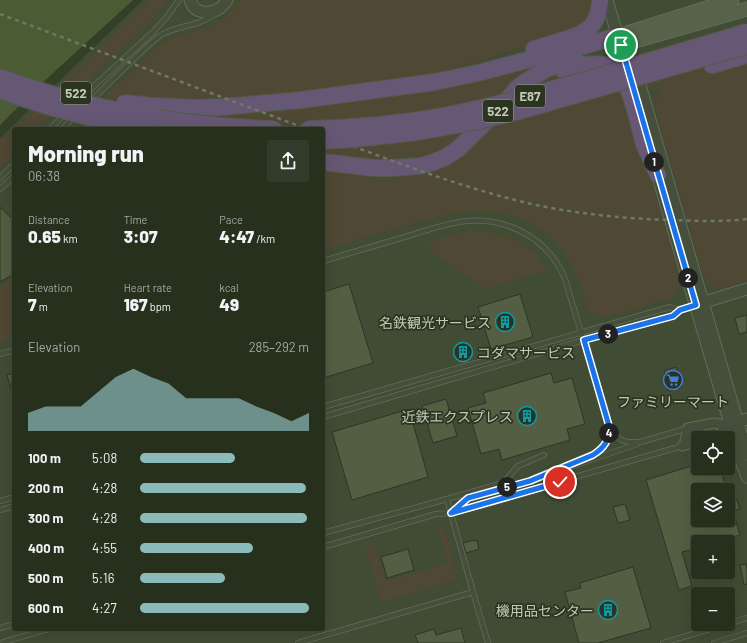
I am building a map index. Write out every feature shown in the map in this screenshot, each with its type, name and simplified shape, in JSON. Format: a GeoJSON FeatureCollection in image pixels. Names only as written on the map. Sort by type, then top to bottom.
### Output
{"type":"FeatureCollection","features":[{"type":"Feature","properties":{"kind":"highway","name":"522"},"geometry":{"type":"LineString","coordinates":[[386,89],[488,64],[578,35],[587,31],[594,23],[598,15],[600,0]]}},
{"type":"Feature","properties":{"kind":"highway","name":"E87"},"geometry":{"type":"LineString","coordinates":[[325,128],[411,121],[499,104],[747,32]]}},
{"type":"Feature","properties":{"kind":"highway","name":"522"},"geometry":{"type":"LineString","coordinates":[[0,76],[26,80],[105,100],[178,108],[199,108],[301,100],[435,82],[623,39]]}},
{"type":"Feature","properties":{"kind":"highway","name":"522"},"geometry":{"type":"LineString","coordinates":[[507,101],[516,89],[545,70],[623,39]]}},
{"type":"Feature","properties":{"kind":"highway","name":"E87"},"geometry":{"type":"LineString","coordinates":[[325,141],[418,132],[479,121],[523,110],[747,46]]}},
{"type":"Feature","properties":{"kind":"highway","name":"522"},"geometry":{"type":"LineString","coordinates":[[523,110],[570,102],[684,73],[747,55]]}},
{"type":"Feature","properties":{"kind":"highway","name":"522"},"geometry":{"type":"LineString","coordinates":[[325,162],[374,168],[392,168],[421,166],[434,162],[446,157],[458,149],[507,101],[536,79],[563,69],[601,65],[610,67],[618,73],[629,91],[645,146],[658,175]]}},
{"type":"Feature","properties":{"kind":"highway"},"geometry":{"type":"LineString","coordinates":[[0,76],[18,84],[74,101],[152,118],[236,127]]}},
{"type":"Feature","properties":{"kind":"highway"},"geometry":{"type":"LineString","coordinates":[[0,90],[67,111],[135,127]]}},
{"type":"Feature","properties":{"kind":"highway","name":"522"},"geometry":{"type":"LineString","coordinates":[[0,97],[47,113],[103,127]]}},
{"type":"Feature","properties":{"kind":"main road","name":"522"},"geometry":{"type":"LineString","coordinates":[[623,39],[732,0]]}},
{"type":"Feature","properties":{"kind":"main road","name":"522"},"geometry":{"type":"LineString","coordinates":[[623,39],[747,9]]}},
{"type":"Feature","properties":{"kind":"street"},"geometry":{"type":"LineString","coordinates":[[190,0],[192,6],[200,12],[207,13],[212,12],[224,4]]}},
{"type":"Feature","properties":{"kind":"street"},"geometry":{"type":"LineString","coordinates":[[607,0],[623,39],[700,304]]}},
{"type":"Feature","properties":{"kind":"street"},"geometry":{"type":"LineString","coordinates":[[614,0],[658,175],[737,418],[747,454]]}},
{"type":"Feature","properties":{"kind":"street"},"geometry":{"type":"LineString","coordinates":[[700,304],[747,289]]}},
{"type":"Feature","properties":{"kind":"street"},"geometry":{"type":"LineString","coordinates":[[690,443],[685,440],[688,428],[714,423],[738,422]]}},
{"type":"Feature","properties":{"kind":"street"},"geometry":{"type":"LineString","coordinates":[[724,431],[738,422]]}},
{"type":"Feature","properties":{"kind":"street"},"geometry":{"type":"LineString","coordinates":[[738,422],[740,458],[747,477]]}},
{"type":"Feature","properties":{"kind":"lane"},"geometry":{"type":"LineString","coordinates":[[76,104],[153,32],[166,18],[179,0]]}},
{"type":"Feature","properties":{"kind":"lane"},"geometry":{"type":"LineString","coordinates":[[64,127],[146,47],[168,31],[200,22],[211,16],[224,4]]}},
{"type":"Feature","properties":{"kind":"lane"},"geometry":{"type":"LineString","coordinates":[[52,127],[71,108]]}},
{"type":"Feature","properties":{"kind":"lane"},"geometry":{"type":"LineString","coordinates":[[0,178],[12,166]]}},
{"type":"Feature","properties":{"kind":"lane"},"geometry":{"type":"LineString","coordinates":[[0,190],[12,178]]}},
{"type":"Feature","properties":{"kind":"lane"},"geometry":{"type":"LineString","coordinates":[[325,260],[438,227],[467,220],[482,220],[509,226],[534,239],[547,251],[558,265],[565,279],[609,426],[609,432],[607,441],[600,451],[530,481]]}},
{"type":"Feature","properties":{"kind":"lane"},"geometry":{"type":"LineString","coordinates":[[325,416],[584,340],[673,316],[680,310],[700,304]]}},
{"type":"Feature","properties":{"kind":"lane"},"geometry":{"type":"LineString","coordinates":[[325,406],[670,307],[680,310]]}},
{"type":"Feature","properties":{"kind":"lane"},"geometry":{"type":"LineString","coordinates":[[0,354],[12,351]]}},
{"type":"Feature","properties":{"kind":"lane"},"geometry":{"type":"LineString","coordinates":[[609,426],[621,440],[632,443],[646,441]]}},
{"type":"Feature","properties":{"kind":"lane"},"geometry":{"type":"LineString","coordinates":[[451,513],[468,498],[530,481],[688,428]]}},
{"type":"Feature","properties":{"kind":"lane"},"geometry":{"type":"LineString","coordinates":[[325,546],[436,514],[451,513],[690,443]]}},
{"type":"Feature","properties":{"kind":"lane"},"geometry":{"type":"LineString","coordinates":[[325,533],[503,483],[518,466],[544,455]]}},
{"type":"Feature","properties":{"kind":"lane"},"geometry":{"type":"LineString","coordinates":[[0,502],[12,498]]}},
{"type":"Feature","properties":{"kind":"lane"},"geometry":{"type":"LineString","coordinates":[[447,499],[488,643]]}},
{"type":"Feature","properties":{"kind":"lane"},"geometry":{"type":"LineString","coordinates":[[0,510],[12,507]]}},
{"type":"Feature","properties":{"kind":"lane"},"geometry":{"type":"LineString","coordinates":[[298,643],[473,592]]}},
{"type":"Feature","properties":{"kind":"lane"},"geometry":{"type":"LineString","coordinates":[[735,622],[747,618]]}},
{"type":"Feature","properties":{"kind":"lane"},"geometry":{"type":"LineString","coordinates":[[0,628],[12,625]]}},
{"type":"Feature","properties":{"kind":"lane"},"geometry":{"type":"LineString","coordinates":[[1,643],[41,631]]}},
{"type":"Feature","properties":{"kind":"lane"},"geometry":{"type":"LineString","coordinates":[[662,643],[704,631]]}},
{"type":"Feature","properties":{"kind":"lane"},"geometry":{"type":"LineString","coordinates":[[714,643],[747,633]]}},
{"type":"Feature","properties":{"kind":"shaded area"},"geometry":{"type":"Polygon","coordinates":[[[0,0],[133,0],[41,84],[0,125],[0,0]]]}},
{"type":"Feature","properties":{"kind":"shaded area"},"geometry":{"type":"Polygon","coordinates":[[[143,0],[747,0],[747,643],[0,643],[0,138],[143,0]]]}},
{"type":"Feature","properties":{"kind":"shaded area"},"geometry":{"type":"Polygon","coordinates":[[[150,0],[168,0],[151,22],[40,127],[16,127],[150,0]]]}},
{"type":"Feature","properties":{"kind":"shaded area"},"geometry":{"type":"Polygon","coordinates":[[[240,0],[591,0],[586,19],[581,26],[571,32],[454,69],[413,80],[535,62],[539,70],[535,84],[553,75],[568,71],[618,79],[655,190],[682,281],[671,299],[604,318],[587,310],[576,274],[563,251],[554,241],[534,225],[514,217],[493,212],[465,212],[439,216],[325,249],[325,127],[98,127],[106,94],[162,43],[177,36],[214,25],[235,7],[240,0]]]}},
{"type":"Feature","properties":{"kind":"shaded area"},"geometry":{"type":"Polygon","coordinates":[[[747,37],[747,281],[718,290],[705,281],[653,101],[660,99],[656,86],[649,87],[643,67],[747,37]]]}},
{"type":"Feature","properties":{"kind":"shaded area"},"geometry":{"type":"Polygon","coordinates":[[[12,131],[12,156],[0,169],[0,138],[5,138],[12,131]]]}},
{"type":"Feature","properties":{"kind":"shaded area"},"geometry":{"type":"Polygon","coordinates":[[[459,232],[487,232],[518,242],[535,253],[549,270],[486,289],[432,252],[429,242],[459,232]]]}},
{"type":"Feature","properties":{"kind":"shaded area"},"geometry":{"type":"Polygon","coordinates":[[[12,278],[12,340],[0,343],[0,285],[12,278]]]}},
{"type":"Feature","properties":{"kind":"shaded area"},"geometry":{"type":"Polygon","coordinates":[[[437,525],[446,533],[457,580],[381,603],[365,546],[374,543],[386,581],[448,563],[437,525]]]}},
{"type":"Feature","properties":{"kind":"building"},"geometry":{"type":"Polygon","coordinates":[[[0,207],[12,219],[12,275],[0,282],[0,207]]]}},
{"type":"Feature","properties":{"kind":"building"},"geometry":{"type":"Polygon","coordinates":[[[349,284],[373,363],[325,377],[325,291],[349,284]]]}},
{"type":"Feature","properties":{"kind":"building","name":"名鉄観光サービス"},"geometry":{"type":"Polygon","coordinates":[[[520,294],[533,337],[491,349],[478,307],[520,294]]]}},
{"type":"Feature","properties":{"kind":"building"},"geometry":{"type":"Polygon","coordinates":[[[747,315],[747,332],[739,334],[735,318],[747,315]]]}},
{"type":"Feature","properties":{"kind":"building","name":"コダマサービス"},"geometry":{"type":"Polygon","coordinates":[[[465,344],[469,359],[461,360],[458,346],[465,344]]]}},
{"type":"Feature","properties":{"kind":"building"},"geometry":{"type":"Polygon","coordinates":[[[676,367],[682,387],[670,391],[670,389],[668,390],[664,371],[676,367]]]}},
{"type":"Feature","properties":{"kind":"building","name":"近鉄エクスプレス"},"geometry":{"type":"Polygon","coordinates":[[[551,373],[554,383],[572,378],[585,424],[567,429],[570,440],[502,460],[499,449],[481,454],[468,408],[486,403],[483,393],[551,373]]]}},
{"type":"Feature","properties":{"kind":"building"},"geometry":{"type":"Polygon","coordinates":[[[12,374],[12,392],[7,375],[12,374]]]}},
{"type":"Feature","properties":{"kind":"building"},"geometry":{"type":"Polygon","coordinates":[[[446,399],[457,436],[433,443],[422,406],[446,399]]]}},
{"type":"Feature","properties":{"kind":"building"},"geometry":{"type":"Polygon","coordinates":[[[409,409],[428,477],[352,500],[332,432],[409,409]]]}},
{"type":"Feature","properties":{"kind":"building"},"geometry":{"type":"Polygon","coordinates":[[[691,466],[691,475],[722,475],[725,483],[691,483],[691,527],[735,527],[735,518],[740,535],[735,537],[735,535],[691,535],[691,550],[682,552],[692,586],[679,590],[646,480],[691,466]]]}},
{"type":"Feature","properties":{"kind":"building"},"geometry":{"type":"Polygon","coordinates":[[[737,500],[740,509],[735,510],[735,501],[737,500]]]}},
{"type":"Feature","properties":{"kind":"building"},"geometry":{"type":"Polygon","coordinates":[[[625,504],[630,520],[618,523],[613,507],[625,504]]]}},
{"type":"Feature","properties":{"kind":"building"},"geometry":{"type":"Polygon","coordinates":[[[477,540],[479,549],[466,553],[463,543],[477,540]]]}},
{"type":"Feature","properties":{"kind":"building"},"geometry":{"type":"Polygon","coordinates":[[[408,549],[414,570],[387,578],[381,557],[408,549]]]}},
{"type":"Feature","properties":{"kind":"building"},"geometry":{"type":"Polygon","coordinates":[[[746,564],[747,584],[744,585],[740,565],[746,564]]]}},
{"type":"Feature","properties":{"kind":"building","name":"機用品センター"},"geometry":{"type":"Polygon","coordinates":[[[633,567],[651,628],[598,643],[579,643],[565,592],[581,588],[580,583],[633,567]]]}},
{"type":"Feature","properties":{"kind":"building"},"geometry":{"type":"Polygon","coordinates":[[[461,628],[465,643],[418,643],[415,635],[434,629],[436,635],[461,628]]]}},
{"type":"Feature","properties":{"kind":"railway"},"geometry":{"type":"LineString","coordinates":[[0,14],[302,127]]}},
{"type":"Feature","properties":{"kind":"railway"},"geometry":{"type":"LineString","coordinates":[[325,136],[449,181],[545,207],[582,213],[637,218],[710,221],[747,219]]}},
{"type":"Feature","properties":{"kind":"place","name":"名鉄観光サービス"},"geometry":{"type":"Point","coordinates":[505,322]}},
{"type":"Feature","properties":{"kind":"place","name":"コダマサービス"},"geometry":{"type":"Point","coordinates":[463,352]}},
{"type":"Feature","properties":{"kind":"place","name":"ファミリーマート"},"geometry":{"type":"Point","coordinates":[673,380]}},
{"type":"Feature","properties":{"kind":"place","name":"近鉄エクスプレス"},"geometry":{"type":"Point","coordinates":[527,416]}},
{"type":"Feature","properties":{"kind":"place","name":"機用品センター"},"geometry":{"type":"Point","coordinates":[608,610]}},
{"type":"Feature","properties":{"kind":"route"},"geometry":{"type":"LineString","coordinates":[[560,482],[451,513],[468,498],[530,481],[600,451],[609,436],[609,426],[584,340],[673,316],[680,310],[696,305],[621,45]]}}]}
